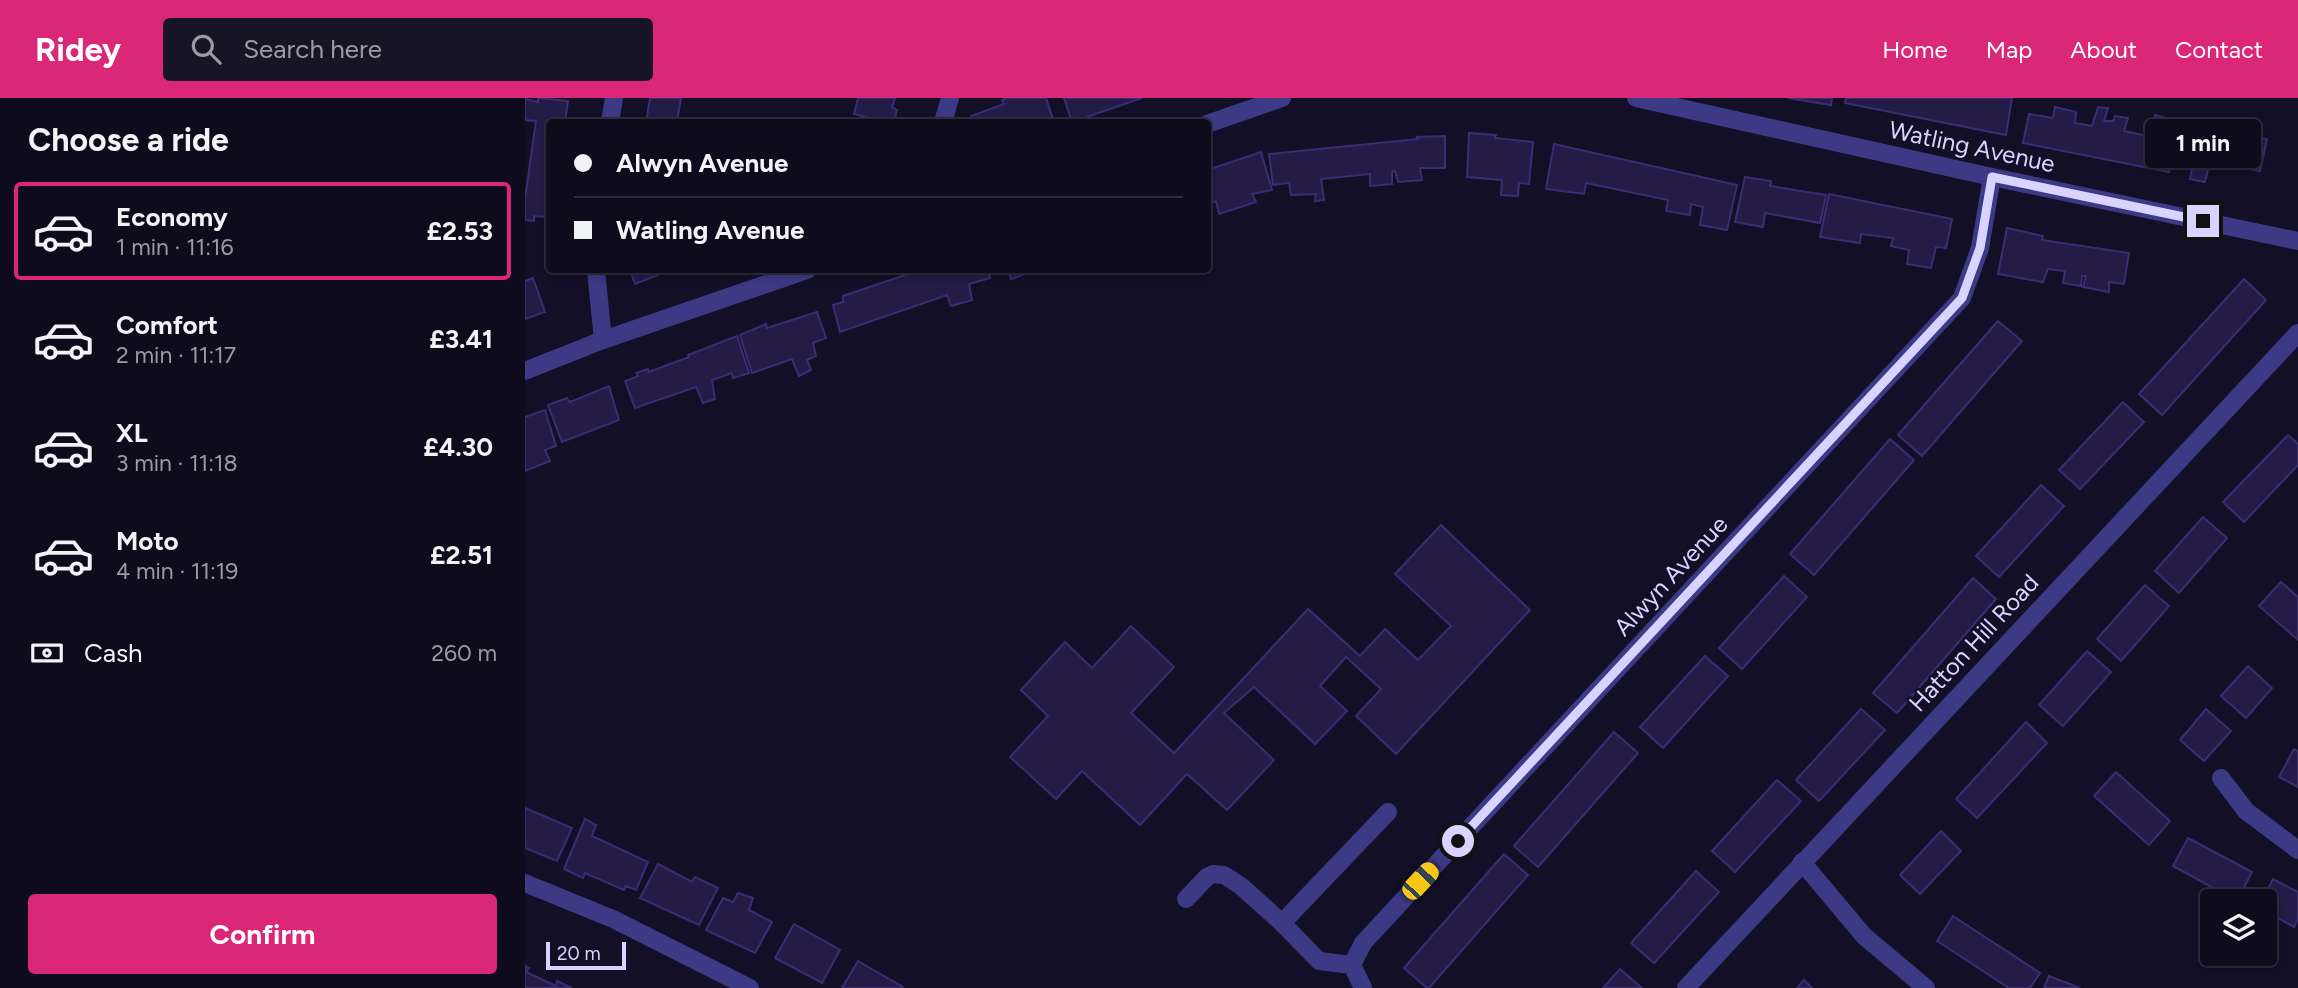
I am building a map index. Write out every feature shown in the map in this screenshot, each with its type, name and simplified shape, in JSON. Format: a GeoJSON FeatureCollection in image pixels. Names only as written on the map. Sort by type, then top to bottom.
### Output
{"type":"FeatureCollection","features":[{"type":"Feature","properties":{"kind":"street"},"geometry":{"type":"LineString","coordinates":[[610,119],[614,98]]}},
{"type":"Feature","properties":{"kind":"street"},"geometry":{"type":"LineString","coordinates":[[944,119],[950,98]]}},
{"type":"Feature","properties":{"kind":"street"},"geometry":{"type":"LineString","coordinates":[[1211,123],[1282,98]]}},
{"type":"Feature","properties":{"kind":"street","name":"Watling Avenue"},"geometry":{"type":"LineString","coordinates":[[1636,98],[2298,241]]}},
{"type":"Feature","properties":{"kind":"street","name":"Alwyn Avenue"},"geometry":{"type":"LineString","coordinates":[[1352,965],[1363,943],[1962,298],[1980,248],[1992,177]]}},
{"type":"Feature","properties":{"kind":"street"},"geometry":{"type":"LineString","coordinates":[[596,273],[603,340]]}},
{"type":"Feature","properties":{"kind":"street"},"geometry":{"type":"LineString","coordinates":[[525,371],[603,340],[798,273]]}},
{"type":"Feature","properties":{"kind":"street","name":"Hatton Hill Road"},"geometry":{"type":"LineString","coordinates":[[1686,988],[2298,333]]}},
{"type":"Feature","properties":{"kind":"street"},"geometry":{"type":"LineString","coordinates":[[2221,778],[2246,811],[2298,850]]}},
{"type":"Feature","properties":{"kind":"street"},"geometry":{"type":"LineString","coordinates":[[1282,923],[1388,812]]}},
{"type":"Feature","properties":{"kind":"street"},"geometry":{"type":"LineString","coordinates":[[1802,862],[1864,936],[1926,988]]}},
{"type":"Feature","properties":{"kind":"street"},"geometry":{"type":"LineString","coordinates":[[1186,899],[1207,877],[1213,874],[1224,875],[1241,886],[1282,923],[1319,961],[1352,965],[1363,988]]}},
{"type":"Feature","properties":{"kind":"street"},"geometry":{"type":"LineString","coordinates":[[525,883],[613,919],[750,988]]}},
{"type":"Feature","properties":{"kind":"building"},"geometry":{"type":"Polygon","coordinates":[[[538,98],[568,101],[565,119],[546,119],[546,217],[534,216],[534,221],[525,220],[525,199],[536,121],[525,120],[525,99],[538,102],[538,98]]]}},
{"type":"Feature","properties":{"kind":"building"},"geometry":{"type":"Polygon","coordinates":[[[650,98],[681,98],[678,119],[646,119],[650,98]]]}},
{"type":"Feature","properties":{"kind":"building"},"geometry":{"type":"Polygon","coordinates":[[[858,98],[895,98],[892,107],[897,110],[895,119],[873,119],[854,114],[858,98]]]}},
{"type":"Feature","properties":{"kind":"building"},"geometry":{"type":"Polygon","coordinates":[[[1046,98],[1053,119],[972,119],[971,116],[1004,104],[1002,100],[1046,98]]]}},
{"type":"Feature","properties":{"kind":"building"},"geometry":{"type":"Polygon","coordinates":[[[1064,98],[1142,98],[1081,119],[1071,119],[1064,98]]]}},
{"type":"Feature","properties":{"kind":"building"},"geometry":{"type":"Polygon","coordinates":[[[1788,98],[1832,98],[1831,105],[1788,98]]]}},
{"type":"Feature","properties":{"kind":"building"},"geometry":{"type":"Polygon","coordinates":[[[1846,98],[2012,98],[2006,135],[1845,103],[1846,98]]]}},
{"type":"Feature","properties":{"kind":"building"},"geometry":{"type":"Polygon","coordinates":[[[2055,107],[2076,112],[2075,123],[2092,126],[2098,107],[2108,108],[2104,121],[2113,121],[2115,116],[2128,118],[2124,131],[2152,137],[2155,115],[2180,122],[2169,172],[2023,143],[2029,114],[2053,118],[2055,107]]]}},
{"type":"Feature","properties":{"kind":"building"},"geometry":{"type":"Polygon","coordinates":[[[2205,128],[2267,139],[2260,171],[2210,161],[2205,182],[2190,179],[2197,142],[2202,143],[2205,128]]]}},
{"type":"Feature","properties":{"kind":"building"},"geometry":{"type":"Polygon","coordinates":[[[1469,133],[1533,142],[1529,184],[1519,183],[1518,196],[1501,195],[1502,180],[1467,177],[1469,133]]]}},
{"type":"Feature","properties":{"kind":"building"},"geometry":{"type":"Polygon","coordinates":[[[1445,136],[1445,168],[1420,168],[1422,180],[1398,182],[1395,171],[1392,172],[1392,184],[1370,186],[1370,174],[1321,179],[1324,200],[1315,201],[1316,194],[1291,195],[1289,183],[1273,185],[1269,154],[1445,136]]]}},
{"type":"Feature","properties":{"kind":"building"},"geometry":{"type":"Polygon","coordinates":[[[1554,144],[1737,185],[1727,230],[1700,225],[1703,207],[1691,204],[1690,215],[1666,211],[1668,200],[1586,183],[1584,194],[1546,189],[1554,144]]]}},
{"type":"Feature","properties":{"kind":"building"},"geometry":{"type":"Polygon","coordinates":[[[1261,152],[1272,190],[1252,194],[1256,202],[1219,214],[1216,201],[1211,203],[1211,169],[1261,152]]]}},
{"type":"Feature","properties":{"kind":"building"},"geometry":{"type":"Polygon","coordinates":[[[1745,177],[1771,181],[1770,186],[1826,195],[1820,223],[1765,213],[1763,227],[1735,222],[1745,177]]]}},
{"type":"Feature","properties":{"kind":"building"},"geometry":{"type":"Polygon","coordinates":[[[1829,194],[1952,219],[1946,248],[1936,247],[1931,268],[1907,264],[1909,250],[1891,246],[1893,238],[1861,234],[1860,243],[1820,237],[1829,194]]]}},
{"type":"Feature","properties":{"kind":"building"},"geometry":{"type":"Polygon","coordinates":[[[2007,228],[2043,236],[2042,240],[2129,253],[2124,284],[2109,282],[2109,292],[2083,287],[2086,276],[2082,276],[2081,286],[2063,283],[2065,271],[2048,269],[2043,282],[1998,274],[2007,228]]]}},
{"type":"Feature","properties":{"kind":"building"},"geometry":{"type":"Polygon","coordinates":[[[631,273],[658,273],[658,275],[635,284],[631,273]]]}},
{"type":"Feature","properties":{"kind":"building"},"geometry":{"type":"Polygon","coordinates":[[[911,273],[989,273],[990,278],[969,284],[972,300],[951,306],[947,295],[840,332],[833,305],[843,302],[843,296],[911,273]]]}},
{"type":"Feature","properties":{"kind":"building"},"geometry":{"type":"Polygon","coordinates":[[[1009,273],[1028,273],[1011,279],[1009,273]]]}},
{"type":"Feature","properties":{"kind":"building"},"geometry":{"type":"Polygon","coordinates":[[[533,278],[545,312],[525,319],[525,281],[533,278]]]}},
{"type":"Feature","properties":{"kind":"building"},"geometry":{"type":"Polygon","coordinates":[[[2244,279],[2266,300],[2162,415],[2139,394],[2244,279]]]}},
{"type":"Feature","properties":{"kind":"building"},"geometry":{"type":"Polygon","coordinates":[[[817,312],[826,338],[813,343],[816,356],[807,360],[811,370],[799,376],[792,359],[752,373],[740,335],[766,324],[767,328],[817,312]]]}},
{"type":"Feature","properties":{"kind":"building"},"geometry":{"type":"Polygon","coordinates":[[[1998,321],[2022,341],[1922,456],[1898,435],[1998,321]]]}},
{"type":"Feature","properties":{"kind":"building"},"geometry":{"type":"Polygon","coordinates":[[[737,336],[749,373],[733,378],[732,373],[712,380],[715,399],[703,403],[696,387],[635,408],[625,381],[638,376],[636,373],[648,369],[649,372],[737,336]]]}},
{"type":"Feature","properties":{"kind":"building"},"geometry":{"type":"Polygon","coordinates":[[[609,386],[619,420],[562,442],[548,405],[567,398],[570,402],[609,386]]]}},
{"type":"Feature","properties":{"kind":"building"},"geometry":{"type":"Polygon","coordinates":[[[2123,402],[2144,422],[2080,489],[2059,470],[2123,402]]]}},
{"type":"Feature","properties":{"kind":"building"},"geometry":{"type":"Polygon","coordinates":[[[545,410],[556,446],[545,450],[550,461],[525,471],[525,417],[545,410]]]}},
{"type":"Feature","properties":{"kind":"building"},"geometry":{"type":"Polygon","coordinates":[[[2288,435],[2298,444],[2298,465],[2244,522],[2223,502],[2288,435]]]}},
{"type":"Feature","properties":{"kind":"building"},"geometry":{"type":"Polygon","coordinates":[[[1890,439],[1914,460],[1814,575],[1790,554],[1890,439]]]}},
{"type":"Feature","properties":{"kind":"building"},"geometry":{"type":"Polygon","coordinates":[[[2041,485],[2064,506],[1999,577],[1976,556],[2041,485]]]}},
{"type":"Feature","properties":{"kind":"building"},"geometry":{"type":"Polygon","coordinates":[[[2203,517],[2227,538],[2179,593],[2155,571],[2203,517]]]}},
{"type":"Feature","properties":{"kind":"building"},"geometry":{"type":"Polygon","coordinates":[[[1441,525],[1530,610],[1396,754],[1356,716],[1381,689],[1346,657],[1320,686],[1347,711],[1315,744],[1254,687],[1224,713],[1274,760],[1227,810],[1187,774],[1140,825],[1082,771],[1056,799],[1010,757],[1048,716],[1021,690],[1065,642],[1092,668],[1131,626],[1174,667],[1131,713],[1174,753],[1308,609],[1360,656],[1385,629],[1418,660],[1451,626],[1395,574],[1441,525]]]}},
{"type":"Feature","properties":{"kind":"building"},"geometry":{"type":"Polygon","coordinates":[[[1784,576],[1807,597],[1742,669],[1719,648],[1784,576]]]}},
{"type":"Feature","properties":{"kind":"building"},"geometry":{"type":"Polygon","coordinates":[[[1973,578],[1996,599],[1897,713],[1873,693],[1973,578]]]}},
{"type":"Feature","properties":{"kind":"building"},"geometry":{"type":"Polygon","coordinates":[[[2281,582],[2298,597],[2298,640],[2259,606],[2281,582]]]}},
{"type":"Feature","properties":{"kind":"building"},"geometry":{"type":"Polygon","coordinates":[[[2145,585],[2169,606],[2121,661],[2097,639],[2145,585]]]}},
{"type":"Feature","properties":{"kind":"building"},"geometry":{"type":"Polygon","coordinates":[[[2087,651],[2111,672],[2063,726],[2039,705],[2087,651]]]}},
{"type":"Feature","properties":{"kind":"building"},"geometry":{"type":"Polygon","coordinates":[[[1705,656],[1728,676],[1663,748],[1640,727],[1705,656]]]}},
{"type":"Feature","properties":{"kind":"building"},"geometry":{"type":"Polygon","coordinates":[[[2248,666],[2272,688],[2246,718],[2221,696],[2248,666]]]}},
{"type":"Feature","properties":{"kind":"building"},"geometry":{"type":"Polygon","coordinates":[[[1861,709],[1885,730],[1819,801],[1796,780],[1861,709]]]}},
{"type":"Feature","properties":{"kind":"building"},"geometry":{"type":"Polygon","coordinates":[[[2206,709],[2231,731],[2204,761],[2180,740],[2206,709]]]}},
{"type":"Feature","properties":{"kind":"building"},"geometry":{"type":"Polygon","coordinates":[[[2026,722],[2047,743],[1977,818],[1956,799],[2026,722]]]}},
{"type":"Feature","properties":{"kind":"building"},"geometry":{"type":"Polygon","coordinates":[[[1614,732],[1638,753],[1538,867],[1514,846],[1614,732]]]}},
{"type":"Feature","properties":{"kind":"building"},"geometry":{"type":"Polygon","coordinates":[[[2294,749],[2298,751],[2298,787],[2279,777],[2294,749]]]}},
{"type":"Feature","properties":{"kind":"building"},"geometry":{"type":"Polygon","coordinates":[[[2116,772],[2170,821],[2149,845],[2094,796],[2116,772]]]}},
{"type":"Feature","properties":{"kind":"building"},"geometry":{"type":"Polygon","coordinates":[[[1777,780],[1801,801],[1735,872],[1712,851],[1777,780]]]}},
{"type":"Feature","properties":{"kind":"building"},"geometry":{"type":"Polygon","coordinates":[[[525,808],[572,828],[557,861],[525,848],[525,808]]]}},
{"type":"Feature","properties":{"kind":"building"},"geometry":{"type":"Polygon","coordinates":[[[585,819],[596,825],[592,836],[648,862],[636,890],[626,886],[624,890],[585,873],[583,878],[564,869],[585,819]]]}},
{"type":"Feature","properties":{"kind":"building"},"geometry":{"type":"Polygon","coordinates":[[[1941,831],[1961,851],[1920,894],[1900,875],[1941,831]]]}},
{"type":"Feature","properties":{"kind":"building"},"geometry":{"type":"Polygon","coordinates":[[[2188,838],[2252,872],[2243,889],[2215,889],[2173,866],[2188,838]]]}},
{"type":"Feature","properties":{"kind":"building"},"geometry":{"type":"Polygon","coordinates":[[[1504,854],[1528,875],[1427,988],[1404,968],[1504,854]]]}},
{"type":"Feature","properties":{"kind":"building"},"geometry":{"type":"Polygon","coordinates":[[[658,864],[692,882],[695,877],[718,888],[699,925],[640,898],[658,864]]]}},
{"type":"Feature","properties":{"kind":"building"},"geometry":{"type":"Polygon","coordinates":[[[1696,871],[1719,892],[1654,963],[1631,943],[1696,871]]]}},
{"type":"Feature","properties":{"kind":"building"},"geometry":{"type":"Polygon","coordinates":[[[2273,879],[2298,892],[2298,919],[2294,927],[2277,918],[2277,889],[2268,889],[2273,879]]]}},
{"type":"Feature","properties":{"kind":"building"},"geometry":{"type":"Polygon","coordinates":[[[738,893],[753,898],[749,910],[772,922],[755,953],[706,930],[723,898],[733,902],[738,893]]]}},
{"type":"Feature","properties":{"kind":"building"},"geometry":{"type":"Polygon","coordinates":[[[1953,916],[2040,973],[2030,988],[2009,988],[1937,941],[1953,916]]]}},
{"type":"Feature","properties":{"kind":"building"},"geometry":{"type":"Polygon","coordinates":[[[794,924],[840,950],[822,983],[775,958],[794,924]]]}},
{"type":"Feature","properties":{"kind":"building"},"geometry":{"type":"Polygon","coordinates":[[[858,961],[903,987],[842,988],[858,961]]]}},
{"type":"Feature","properties":{"kind":"building"},"geometry":{"type":"Polygon","coordinates":[[[525,966],[529,968],[526,972],[556,986],[557,981],[572,988],[525,988],[525,966]]]}},
{"type":"Feature","properties":{"kind":"building"},"geometry":{"type":"Polygon","coordinates":[[[1620,969],[1642,988],[1603,988],[1620,969]]]}},
{"type":"Feature","properties":{"kind":"building"},"geometry":{"type":"Polygon","coordinates":[[[2049,976],[2080,988],[2044,988],[2049,976]]]}},
{"type":"Feature","properties":{"kind":"building"},"geometry":{"type":"Polygon","coordinates":[[[1804,980],[1812,988],[1797,988],[1804,980]]]}},
{"type":"Feature","properties":{"kind":"route"},"geometry":{"type":"LineString","coordinates":[[1458,841],[1962,298],[1980,248],[1992,177],[2203,221]]}}]}
